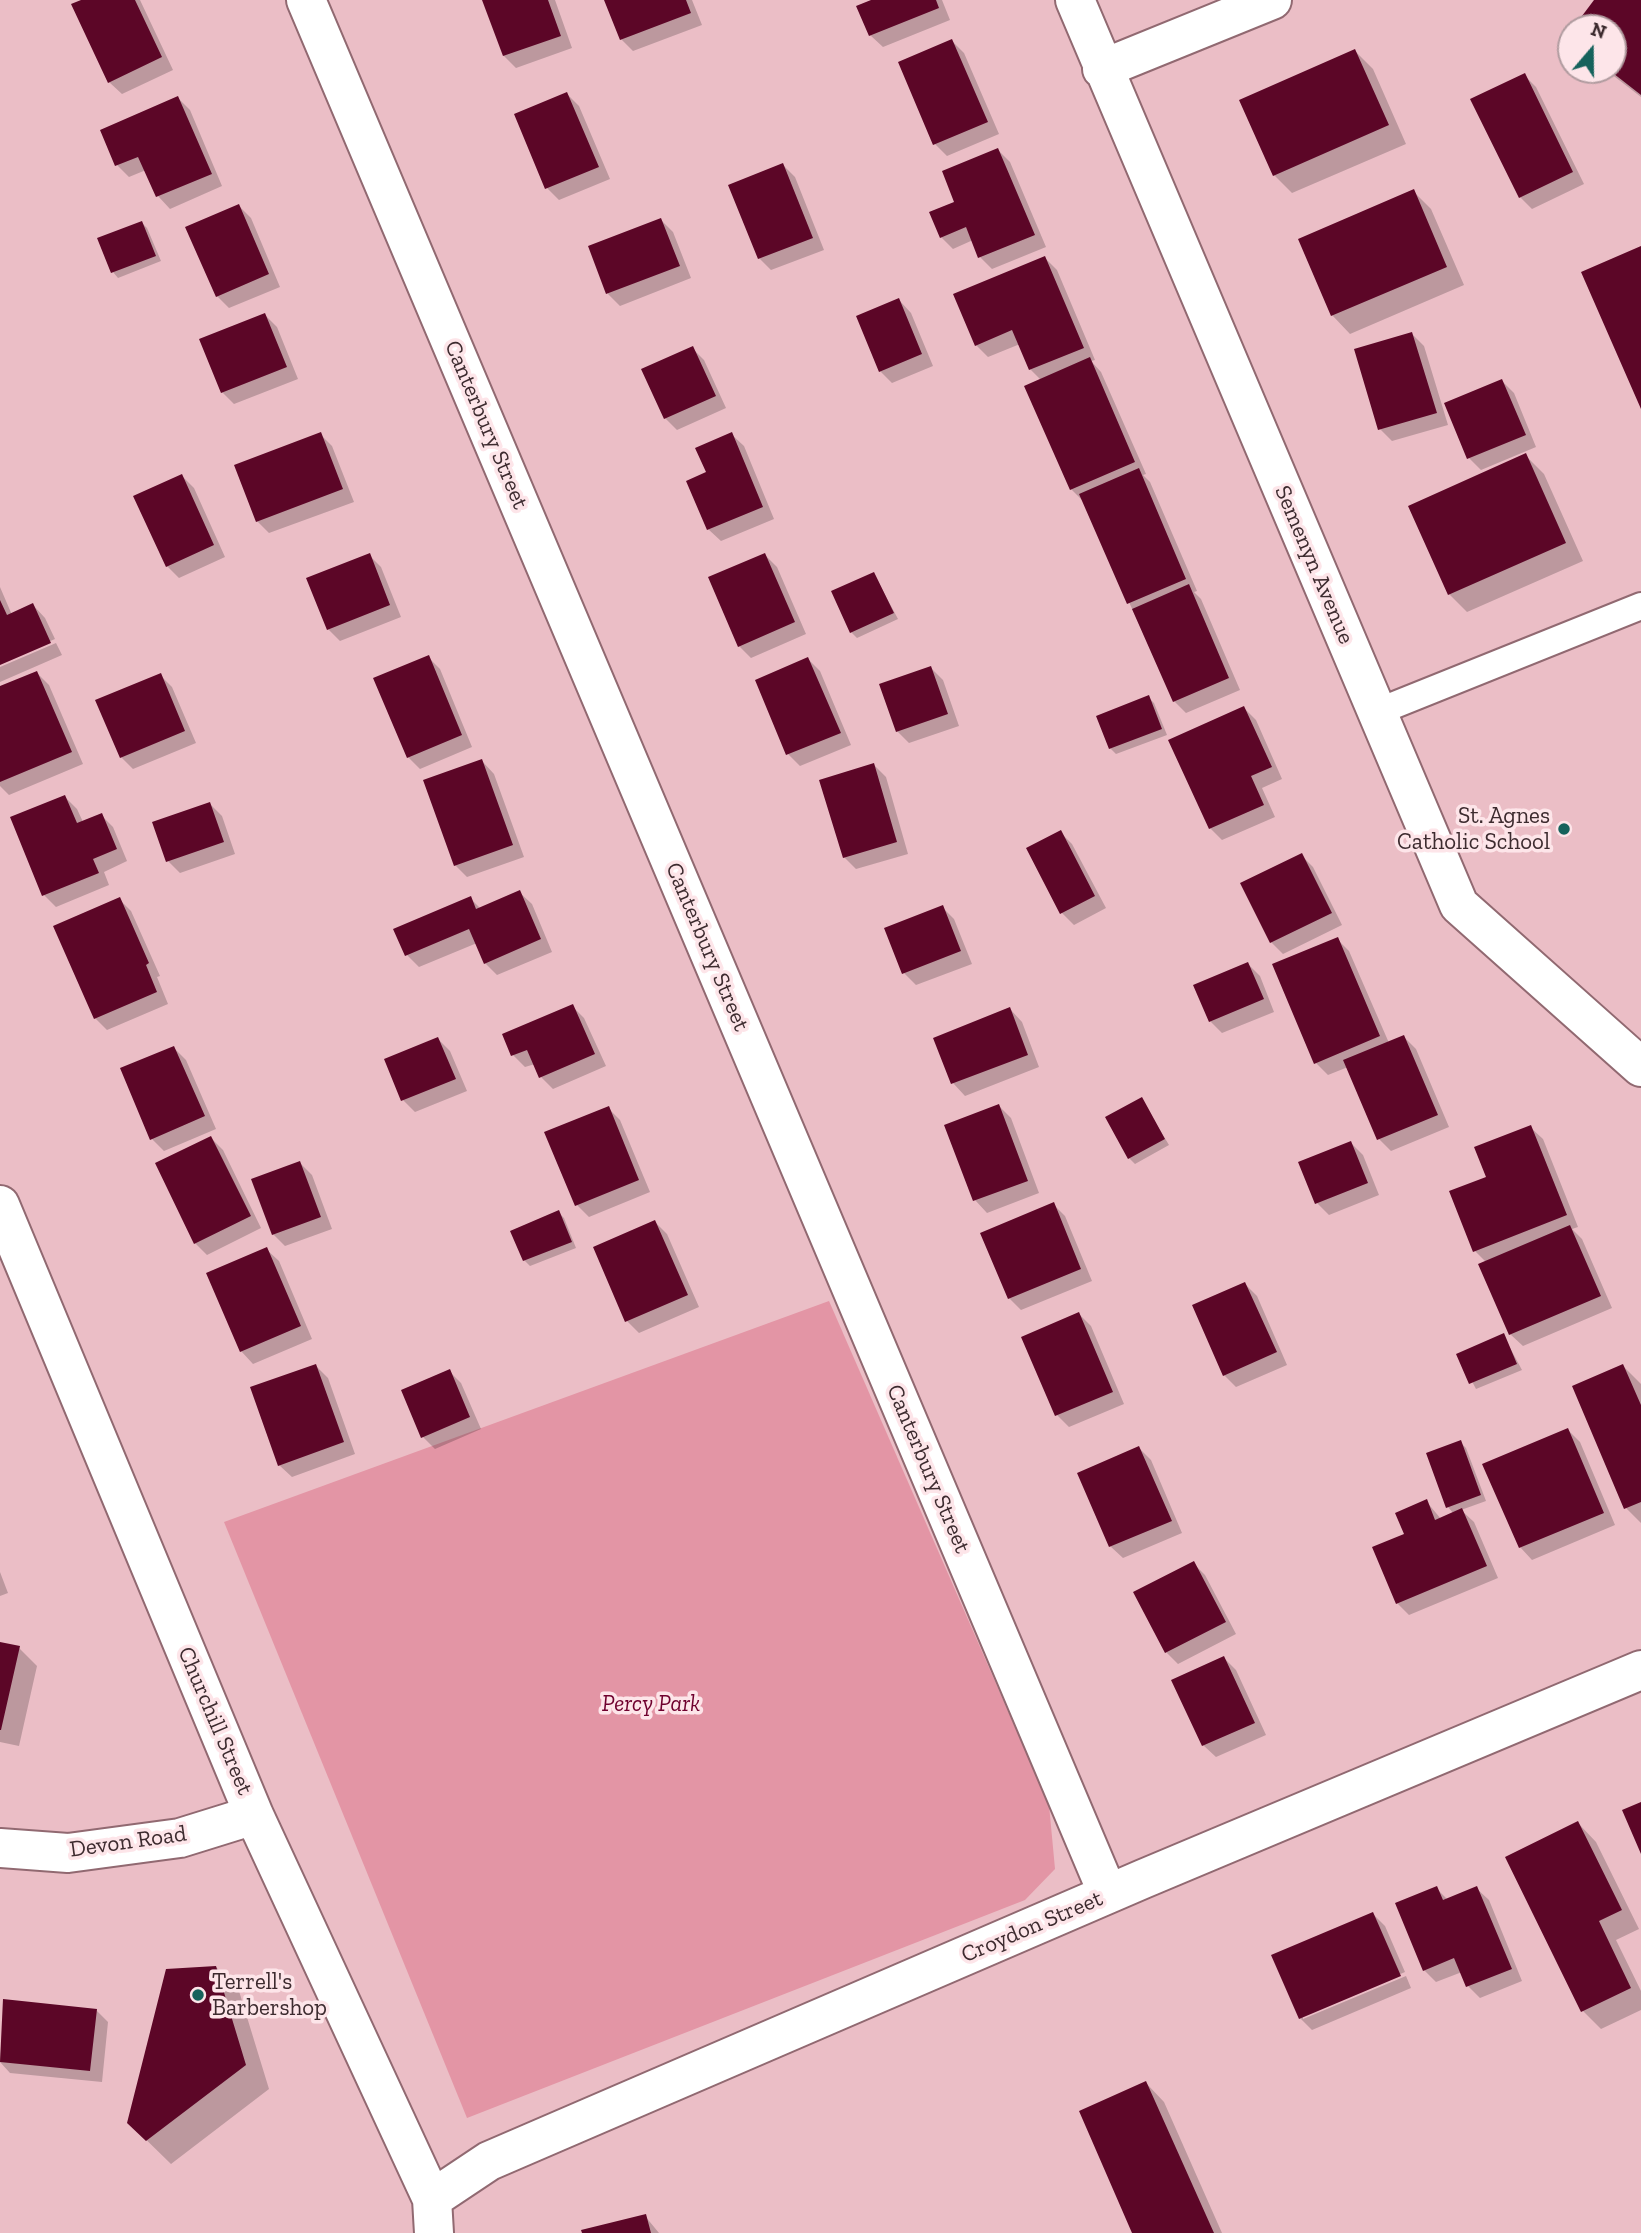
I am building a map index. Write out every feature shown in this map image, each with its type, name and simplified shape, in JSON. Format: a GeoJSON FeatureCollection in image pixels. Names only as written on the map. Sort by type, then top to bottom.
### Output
{"type":"FeatureCollection","features":[{"type":"Feature","properties":{"kind":"street","name":"Canterbury Street"},"geometry":{"type":"LineString","coordinates":[[306,0],[1108,1894]]}},
{"type":"Feature","properties":{"kind":"street","name":"Semenyn Avenue"},"geometry":{"type":"LineString","coordinates":[[1075,0],[1459,905],[1641,1067]]}},
{"type":"Feature","properties":{"kind":"street"},"geometry":{"type":"LineString","coordinates":[[1102,69],[1272,0]]}},
{"type":"Feature","properties":{"kind":"street","name":"Churchill Street"},"geometry":{"type":"LineString","coordinates":[[0,1205],[254,1815],[433,2216]]}},
{"type":"Feature","properties":{"kind":"street","name":"Croydon Street"},"geometry":{"type":"LineString","coordinates":[[433,2216],[489,2161],[1108,1894],[1641,1670]]}},
{"type":"Feature","properties":{"kind":"street","name":"Devon Road"},"geometry":{"type":"LineString","coordinates":[[0,1848],[80,1851],[180,1838],[254,1815]]}},
{"type":"Feature","properties":{"kind":"lane"},"geometry":{"type":"LineString","coordinates":[[1377,712],[1641,606]]}},
{"type":"Feature","properties":{"kind":"green space","name":"Percy Park"},"geometry":{"type":"Polygon","coordinates":[[[829,1301],[1049,1805],[1055,1869],[1025,1900],[467,2118],[224,1522],[829,1301]]]}},
{"type":"Feature","properties":{"kind":"building"},"geometry":{"type":"Polygon","coordinates":[[[81,0],[135,0],[162,57],[108,83],[71,4],[81,0]]]}},
{"type":"Feature","properties":{"kind":"building"},"geometry":{"type":"Polygon","coordinates":[[[482,0],[548,0],[561,36],[503,56],[482,0]]]}},
{"type":"Feature","properties":{"kind":"building"},"geometry":{"type":"Polygon","coordinates":[[[604,0],[686,0],[691,13],[620,40],[604,0]]]}},
{"type":"Feature","properties":{"kind":"building"},"geometry":{"type":"Polygon","coordinates":[[[871,0],[936,0],[939,8],[869,36],[856,6],[871,0]]]}},
{"type":"Feature","properties":{"kind":"building"},"geometry":{"type":"Polygon","coordinates":[[[1594,0],[1641,0],[1641,95],[1627,84],[1627,14],[1584,14],[1594,0]]]}},
{"type":"Feature","properties":{"kind":"building"},"geometry":{"type":"Polygon","coordinates":[[[952,39],[988,122],[933,145],[898,62],[952,39]]]}},
{"type":"Feature","properties":{"kind":"building"},"geometry":{"type":"Polygon","coordinates":[[[1355,49],[1389,125],[1273,176],[1239,100],[1355,49]]]}},
{"type":"Feature","properties":{"kind":"building"},"geometry":{"type":"Polygon","coordinates":[[[1525,73],[1573,172],[1519,198],[1470,99],[1525,73]]]}},
{"type":"Feature","properties":{"kind":"building"},"geometry":{"type":"Polygon","coordinates":[[[567,92],[599,167],[545,189],[514,114],[567,92]]]}},
{"type":"Feature","properties":{"kind":"building"},"geometry":{"type":"Polygon","coordinates":[[[178,96],[212,174],[156,197],[138,157],[115,166],[100,130],[178,96]]]}},
{"type":"Feature","properties":{"kind":"building"},"geometry":{"type":"Polygon","coordinates":[[[998,148],[1035,235],[978,258],[966,227],[940,238],[929,212],[954,202],[942,171],[998,148]]]}},
{"type":"Feature","properties":{"kind":"building"},"geometry":{"type":"Polygon","coordinates":[[[783,163],[813,238],[758,259],[728,185],[783,163]]]}},
{"type":"Feature","properties":{"kind":"building"},"geometry":{"type":"Polygon","coordinates":[[[1414,189],[1447,267],[1331,316],[1298,239],[1414,189]]]}},
{"type":"Feature","properties":{"kind":"building"},"geometry":{"type":"Polygon","coordinates":[[[239,204],[269,274],[216,297],[185,227],[239,204]]]}},
{"type":"Feature","properties":{"kind":"building"},"geometry":{"type":"Polygon","coordinates":[[[661,218],[680,266],[606,294],[588,246],[661,218]]]}},
{"type":"Feature","properties":{"kind":"building"},"geometry":{"type":"Polygon","coordinates":[[[142,221],[156,256],[111,273],[97,238],[142,221]]]}},
{"type":"Feature","properties":{"kind":"building"},"geometry":{"type":"Polygon","coordinates":[[[1641,246],[1641,409],[1581,272],[1641,246]]]}},
{"type":"Feature","properties":{"kind":"building"},"geometry":{"type":"Polygon","coordinates":[[[1045,256],[1084,348],[1029,370],[1012,330],[975,346],[953,294],[1045,256]]]}},
{"type":"Feature","properties":{"kind":"building"},"geometry":{"type":"Polygon","coordinates":[[[899,298],[922,354],[879,372],[856,316],[899,298]]]}},
{"type":"Feature","properties":{"kind":"building"},"geometry":{"type":"Polygon","coordinates":[[[265,313],[287,367],[221,393],[199,339],[265,313]]]}},
{"type":"Feature","properties":{"kind":"building"},"geometry":{"type":"Polygon","coordinates":[[[1412,332],[1437,413],[1378,430],[1354,349],[1412,332]]]}},
{"type":"Feature","properties":{"kind":"building"},"geometry":{"type":"Polygon","coordinates":[[[693,346],[716,396],[664,419],[641,369],[693,346]]]}},
{"type":"Feature","properties":{"kind":"building"},"geometry":{"type":"Polygon","coordinates":[[[1090,357],[1135,462],[1070,490],[1024,386],[1090,357]]]}},
{"type":"Feature","properties":{"kind":"building"},"geometry":{"type":"Polygon","coordinates":[[[1502,379],[1526,435],[1467,459],[1444,403],[1502,379]]]}},
{"type":"Feature","properties":{"kind":"building"},"geometry":{"type":"Polygon","coordinates":[[[321,432],[343,489],[256,522],[234,465],[321,432]]]}},
{"type":"Feature","properties":{"kind":"building"},"geometry":{"type":"Polygon","coordinates":[[[732,432],[763,507],[707,530],[686,481],[706,472],[695,448],[732,432]]]}},
{"type":"Feature","properties":{"kind":"building"},"geometry":{"type":"Polygon","coordinates":[[[1526,453],[1566,543],[1448,595],[1408,506],[1526,453]]]}},
{"type":"Feature","properties":{"kind":"building"},"geometry":{"type":"Polygon","coordinates":[[[1139,468],[1186,579],[1127,604],[1079,494],[1139,468]]]}},
{"type":"Feature","properties":{"kind":"building"},"geometry":{"type":"Polygon","coordinates":[[[182,474],[214,545],[166,567],[133,496],[182,474]]]}},
{"type":"Feature","properties":{"kind":"building"},"geometry":{"type":"Polygon","coordinates":[[[370,553],[390,605],[327,630],[306,578],[370,553]]]}},
{"type":"Feature","properties":{"kind":"building"},"geometry":{"type":"Polygon","coordinates":[[[765,553],[795,622],[738,647],[708,577],[765,553]]]}},
{"type":"Feature","properties":{"kind":"building"},"geometry":{"type":"Polygon","coordinates":[[[874,572],[894,613],[850,633],[831,591],[874,572]]]}},
{"type":"Feature","properties":{"kind":"building"},"geometry":{"type":"Polygon","coordinates":[[[1189,584],[1229,678],[1173,702],[1132,609],[1189,584]]]}},
{"type":"Feature","properties":{"kind":"building"},"geometry":{"type":"Polygon","coordinates":[[[0,600],[7,615],[33,603],[51,643],[0,665],[0,600]]]}},
{"type":"Feature","properties":{"kind":"building"},"geometry":{"type":"Polygon","coordinates":[[[429,655],[462,735],[407,758],[373,678],[429,655]]]}},
{"type":"Feature","properties":{"kind":"building"},"geometry":{"type":"Polygon","coordinates":[[[808,657],[841,733],[786,755],[755,680],[808,657]]]}},
{"type":"Feature","properties":{"kind":"building"},"geometry":{"type":"Polygon","coordinates":[[[931,666],[948,714],[896,732],[879,684],[931,666]]]}},
{"type":"Feature","properties":{"kind":"building"},"geometry":{"type":"Polygon","coordinates":[[[37,671],[72,752],[0,782],[0,686],[37,671]]]}},
{"type":"Feature","properties":{"kind":"building"},"geometry":{"type":"Polygon","coordinates":[[[161,673],[185,731],[120,758],[95,700],[161,673]]]}},
{"type":"Feature","properties":{"kind":"building"},"geometry":{"type":"Polygon","coordinates":[[[1149,695],[1162,729],[1109,749],[1096,716],[1149,695]]]}},
{"type":"Feature","properties":{"kind":"building"},"geometry":{"type":"Polygon","coordinates":[[[1244,706],[1272,767],[1251,776],[1264,805],[1209,829],[1168,740],[1244,706]]]}},
{"type":"Feature","properties":{"kind":"building"},"geometry":{"type":"Polygon","coordinates":[[[482,759],[513,845],[454,866],[423,780],[482,759]]]}},
{"type":"Feature","properties":{"kind":"building"},"geometry":{"type":"Polygon","coordinates":[[[874,763],[897,842],[843,858],[819,780],[874,763]]]}},
{"type":"Feature","properties":{"kind":"building"},"geometry":{"type":"Polygon","coordinates":[[[65,795],[77,823],[102,813],[117,849],[93,859],[99,873],[42,896],[10,817],[65,795]]]}},
{"type":"Feature","properties":{"kind":"building"},"geometry":{"type":"Polygon","coordinates":[[[210,802],[224,842],[166,862],[152,822],[210,802]]]}},
{"type":"Feature","properties":{"kind":"building"},"geometry":{"type":"Polygon","coordinates":[[[1061,830],[1095,896],[1060,914],[1026,848],[1061,830]]]}},
{"type":"Feature","properties":{"kind":"building"},"geometry":{"type":"Polygon","coordinates":[[[1302,853],[1332,913],[1270,943],[1240,883],[1302,853]]]}},
{"type":"Feature","properties":{"kind":"building"},"geometry":{"type":"Polygon","coordinates":[[[520,890],[541,939],[484,964],[469,929],[405,956],[393,929],[471,896],[476,909],[520,890]]]}},
{"type":"Feature","properties":{"kind":"building"},"geometry":{"type":"Polygon","coordinates":[[[120,897],[149,963],[146,965],[157,992],[94,1019],[53,926],[120,897]]]}},
{"type":"Feature","properties":{"kind":"building"},"geometry":{"type":"Polygon","coordinates":[[[943,905],[961,951],[902,974],[884,928],[943,905]]]}},
{"type":"Feature","properties":{"kind":"building"},"geometry":{"type":"Polygon","coordinates":[[[1338,937],[1380,1036],[1314,1064],[1272,964],[1338,937]]]}},
{"type":"Feature","properties":{"kind":"building"},"geometry":{"type":"Polygon","coordinates":[[[1248,962],[1264,999],[1209,1022],[1193,985],[1248,962]]]}},
{"type":"Feature","properties":{"kind":"building"},"geometry":{"type":"Polygon","coordinates":[[[573,1004],[595,1054],[539,1078],[527,1050],[511,1056],[502,1034],[573,1004]]]}},
{"type":"Feature","properties":{"kind":"building"},"geometry":{"type":"Polygon","coordinates":[[[1010,1007],[1028,1055],[951,1084],[933,1038],[1010,1007]]]}},
{"type":"Feature","properties":{"kind":"building"},"geometry":{"type":"Polygon","coordinates":[[[1404,1035],[1438,1115],[1377,1140],[1343,1060],[1404,1035]]]}},
{"type":"Feature","properties":{"kind":"building"},"geometry":{"type":"Polygon","coordinates":[[[438,1037],[456,1079],[401,1101],[384,1059],[438,1037]]]}},
{"type":"Feature","properties":{"kind":"building"},"geometry":{"type":"Polygon","coordinates":[[[174,1046],[205,1116],[150,1140],[120,1068],[174,1046]]]}},
{"type":"Feature","properties":{"kind":"building"},"geometry":{"type":"Polygon","coordinates":[[[1142,1097],[1165,1139],[1128,1159],[1105,1117],[1142,1097]]]}},
{"type":"Feature","properties":{"kind":"building"},"geometry":{"type":"Polygon","coordinates":[[[999,1104],[1028,1181],[973,1201],[944,1125],[999,1104]]]}},
{"type":"Feature","properties":{"kind":"building"},"geometry":{"type":"Polygon","coordinates":[[[609,1106],[639,1180],[575,1206],[544,1132],[609,1106]]]}},
{"type":"Feature","properties":{"kind":"building"},"geometry":{"type":"Polygon","coordinates":[[[1531,1125],[1567,1215],[1473,1252],[1449,1191],[1486,1177],[1474,1147],[1531,1125]]]}},
{"type":"Feature","properties":{"kind":"building"},"geometry":{"type":"Polygon","coordinates":[[[211,1136],[251,1216],[194,1244],[155,1163],[211,1136]]]}},
{"type":"Feature","properties":{"kind":"building"},"geometry":{"type":"Polygon","coordinates":[[[1351,1141],[1368,1183],[1315,1204],[1298,1162],[1351,1141]]]}},
{"type":"Feature","properties":{"kind":"building"},"geometry":{"type":"Polygon","coordinates":[[[300,1161],[321,1217],[272,1235],[251,1179],[300,1161]]]}},
{"type":"Feature","properties":{"kind":"building"},"geometry":{"type":"Polygon","coordinates":[[[1054,1202],[1081,1269],[1008,1299],[980,1233],[1054,1202]]]}},
{"type":"Feature","properties":{"kind":"building"},"geometry":{"type":"Polygon","coordinates":[[[559,1210],[572,1242],[523,1261],[510,1231],[559,1210]]]}},
{"type":"Feature","properties":{"kind":"building"},"geometry":{"type":"Polygon","coordinates":[[[655,1220],[688,1295],[625,1322],[593,1247],[655,1220]]]}},
{"type":"Feature","properties":{"kind":"building"},"geometry":{"type":"Polygon","coordinates":[[[1570,1225],[1601,1296],[1509,1335],[1478,1264],[1570,1225]]]}},
{"type":"Feature","properties":{"kind":"building"},"geometry":{"type":"Polygon","coordinates":[[[267,1247],[301,1326],[240,1352],[206,1273],[267,1247]]]}},
{"type":"Feature","properties":{"kind":"building"},"geometry":{"type":"Polygon","coordinates":[[[1245,1282],[1277,1352],[1223,1376],[1192,1305],[1245,1282]]]}},
{"type":"Feature","properties":{"kind":"building"},"geometry":{"type":"Polygon","coordinates":[[[1079,1312],[1113,1392],[1055,1416],[1021,1337],[1079,1312]]]}},
{"type":"Feature","properties":{"kind":"building"},"geometry":{"type":"Polygon","coordinates":[[[1504,1333],[1517,1364],[1469,1384],[1456,1354],[1504,1333]]]}},
{"type":"Feature","properties":{"kind":"building"},"geometry":{"type":"Polygon","coordinates":[[[316,1364],[344,1442],[278,1466],[250,1387],[316,1364]]]}},
{"type":"Feature","properties":{"kind":"building"},"geometry":{"type":"Polygon","coordinates":[[[1623,1364],[1641,1405],[1641,1502],[1624,1509],[1572,1386],[1623,1364]]]}},
{"type":"Feature","properties":{"kind":"building"},"geometry":{"type":"Polygon","coordinates":[[[450,1369],[470,1417],[421,1438],[401,1390],[450,1369]]]}},
{"type":"Feature","properties":{"kind":"building"},"geometry":{"type":"Polygon","coordinates":[[[1568,1428],[1604,1513],[1519,1548],[1482,1464],[1568,1428]]]}},
{"type":"Feature","properties":{"kind":"building"},"geometry":{"type":"Polygon","coordinates":[[[1461,1440],[1481,1495],[1446,1508],[1426,1453],[1461,1440]]]}},
{"type":"Feature","properties":{"kind":"building"},"geometry":{"type":"Polygon","coordinates":[[[1139,1446],[1172,1521],[1109,1547],[1077,1473],[1139,1446]]]}},
{"type":"Feature","properties":{"kind":"building"},"geometry":{"type":"Polygon","coordinates":[[[1427,1499],[1435,1520],[1462,1508],[1487,1566],[1396,1604],[1372,1547],[1404,1534],[1395,1513],[1427,1499]]]}},
{"type":"Feature","properties":{"kind":"building"},"geometry":{"type":"Polygon","coordinates":[[[1194,1561],[1226,1622],[1165,1653],[1133,1592],[1194,1561]]]}},
{"type":"Feature","properties":{"kind":"building"},"geometry":{"type":"Polygon","coordinates":[[[0,1642],[20,1646],[1,1730],[0,1730],[0,1642]]]}},
{"type":"Feature","properties":{"kind":"building"},"geometry":{"type":"Polygon","coordinates":[[[1224,1656],[1255,1723],[1202,1746],[1171,1680],[1224,1656]]]}},
{"type":"Feature","properties":{"kind":"building"},"geometry":{"type":"Polygon","coordinates":[[[1641,1802],[1641,1854],[1622,1810],[1641,1802]]]}},
{"type":"Feature","properties":{"kind":"building"},"geometry":{"type":"Polygon","coordinates":[[[1578,1821],[1622,1910],[1599,1921],[1631,1988],[1581,2012],[1505,1857],[1578,1821]]]}},
{"type":"Feature","properties":{"kind":"building"},"geometry":{"type":"Polygon","coordinates":[[[1437,1886],[1443,1900],[1477,1886],[1512,1969],[1466,1987],[1454,1958],[1423,1971],[1395,1903],[1437,1886]]]}},
{"type":"Feature","properties":{"kind":"building"},"geometry":{"type":"Polygon","coordinates":[[[1373,1912],[1401,1976],[1299,2019],[1271,1955],[1373,1912]]]}},
{"type":"Feature","properties":{"kind":"building"},"geometry":{"type":"Polygon","coordinates":[[[216,1966],[246,2065],[146,2141],[127,2123],[166,1969],[216,1966]]]}},
{"type":"Feature","properties":{"kind":"building"},"geometry":{"type":"Polygon","coordinates":[[[3,1999],[97,2009],[90,2071],[0,2062],[3,1999]]]}},
{"type":"Feature","properties":{"kind":"building"},"geometry":{"type":"Polygon","coordinates":[[[1146,2081],[1214,2233],[1132,2233],[1079,2111],[1146,2081]]]}},
{"type":"Feature","properties":{"kind":"building"},"geometry":{"type":"Polygon","coordinates":[[[646,2214],[651,2233],[582,2233],[581,2230],[646,2214]]]}},
{"type":"Feature","properties":{"kind":"place","name":"St. Agnes Catholic School"},"geometry":{"type":"Point","coordinates":[1564,829]}},
{"type":"Feature","properties":{"kind":"place","name":"Terrell's Barbershop"},"geometry":{"type":"Point","coordinates":[198,1995]}}]}
